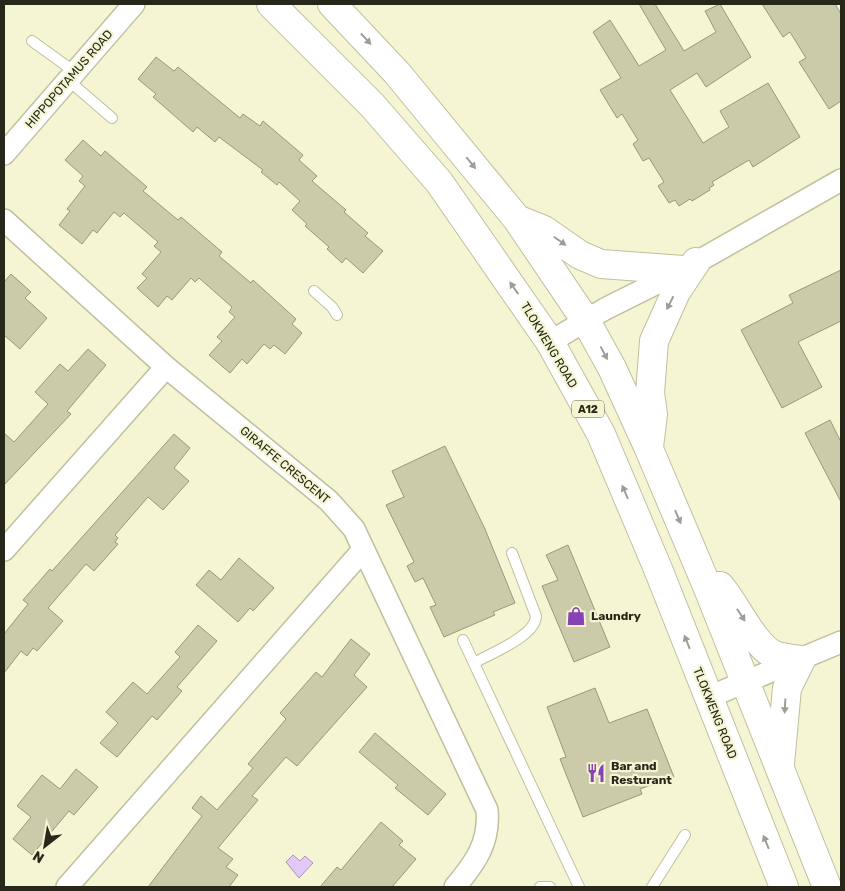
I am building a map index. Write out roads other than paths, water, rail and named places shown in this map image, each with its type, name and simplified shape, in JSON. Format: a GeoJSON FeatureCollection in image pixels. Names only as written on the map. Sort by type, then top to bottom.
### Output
{"type":"FeatureCollection","features":[{"type":"Feature","properties":{"kind":"main road"},"geometry":{"type":"LineString","coordinates":[[262,4],[290,23]]}},
{"type":"Feature","properties":{"kind":"main road","name":"TLOKWENG ROAD"},"geometry":{"type":"LineString","coordinates":[[271,4],[372,105],[439,182],[550,342],[602,434],[784,887]]}},
{"type":"Feature","properties":{"kind":"main road"},"geometry":{"type":"LineString","coordinates":[[332,4],[397,73],[517,219],[586,321],[612,368],[649,449],[707,586],[827,887]]}},
{"type":"Feature","properties":{"kind":"main road"},"geometry":{"type":"LineString","coordinates":[[517,219],[544,230],[580,255],[601,264],[689,266],[654,342],[650,393],[653,414],[649,449]]}},
{"type":"Feature","properties":{"kind":"main road"},"geometry":{"type":"LineString","coordinates":[[707,586],[720,586],[760,644],[768,651],[776,656],[801,660],[787,688],[780,767]]}},
{"type":"Feature","properties":{"kind":"street","name":"HIPPOPOTAMUS ROAD"},"geometry":{"type":"LineString","coordinates":[[4,154],[134,4]]}},
{"type":"Feature","properties":{"kind":"street"},"geometry":{"type":"LineString","coordinates":[[550,342],[605,309],[689,266],[841,180]]}},
{"type":"Feature","properties":{"kind":"street","name":"GIRAFFE CRESCENT"},"geometry":{"type":"LineString","coordinates":[[4,220],[166,367],[329,501],[354,529],[487,810],[488,825],[480,854],[455,887]]}},
{"type":"Feature","properties":{"kind":"street"},"geometry":{"type":"LineString","coordinates":[[4,550],[166,367]]}},
{"type":"Feature","properties":{"kind":"street"},"geometry":{"type":"LineString","coordinates":[[67,887],[363,550]]}},
{"type":"Feature","properties":{"kind":"street"},"geometry":{"type":"LineString","coordinates":[[709,697],[841,642]]}},
{"type":"Feature","properties":{"kind":"lane"},"geometry":{"type":"LineString","coordinates":[[32,42],[72,76],[112,118]]}},
{"type":"Feature","properties":{"kind":"lane"},"geometry":{"type":"LineString","coordinates":[[314,291],[332,307],[337,315]]}},
{"type":"Feature","properties":{"kind":"lane"},"geometry":{"type":"LineString","coordinates":[[474,663],[527,634],[536,623],[536,616],[512,553]]}},
{"type":"Feature","properties":{"kind":"lane"},"geometry":{"type":"LineString","coordinates":[[463,640],[579,887]]}},
{"type":"Feature","properties":{"kind":"lane"},"geometry":{"type":"LineString","coordinates":[[652,887],[685,835]]}},
{"type":"Feature","properties":{"kind":"lane"},"geometry":{"type":"LineString","coordinates":[[540,887],[550,887]]}},
{"type":"Feature","properties":{"kind":"place","name":"Laundry"},"geometry":{"type":"Point","coordinates":[576,616]}},
{"type":"Feature","properties":{"kind":"place","name":"Bar and Resturant"},"geometry":{"type":"Point","coordinates":[596,773]}}]}
